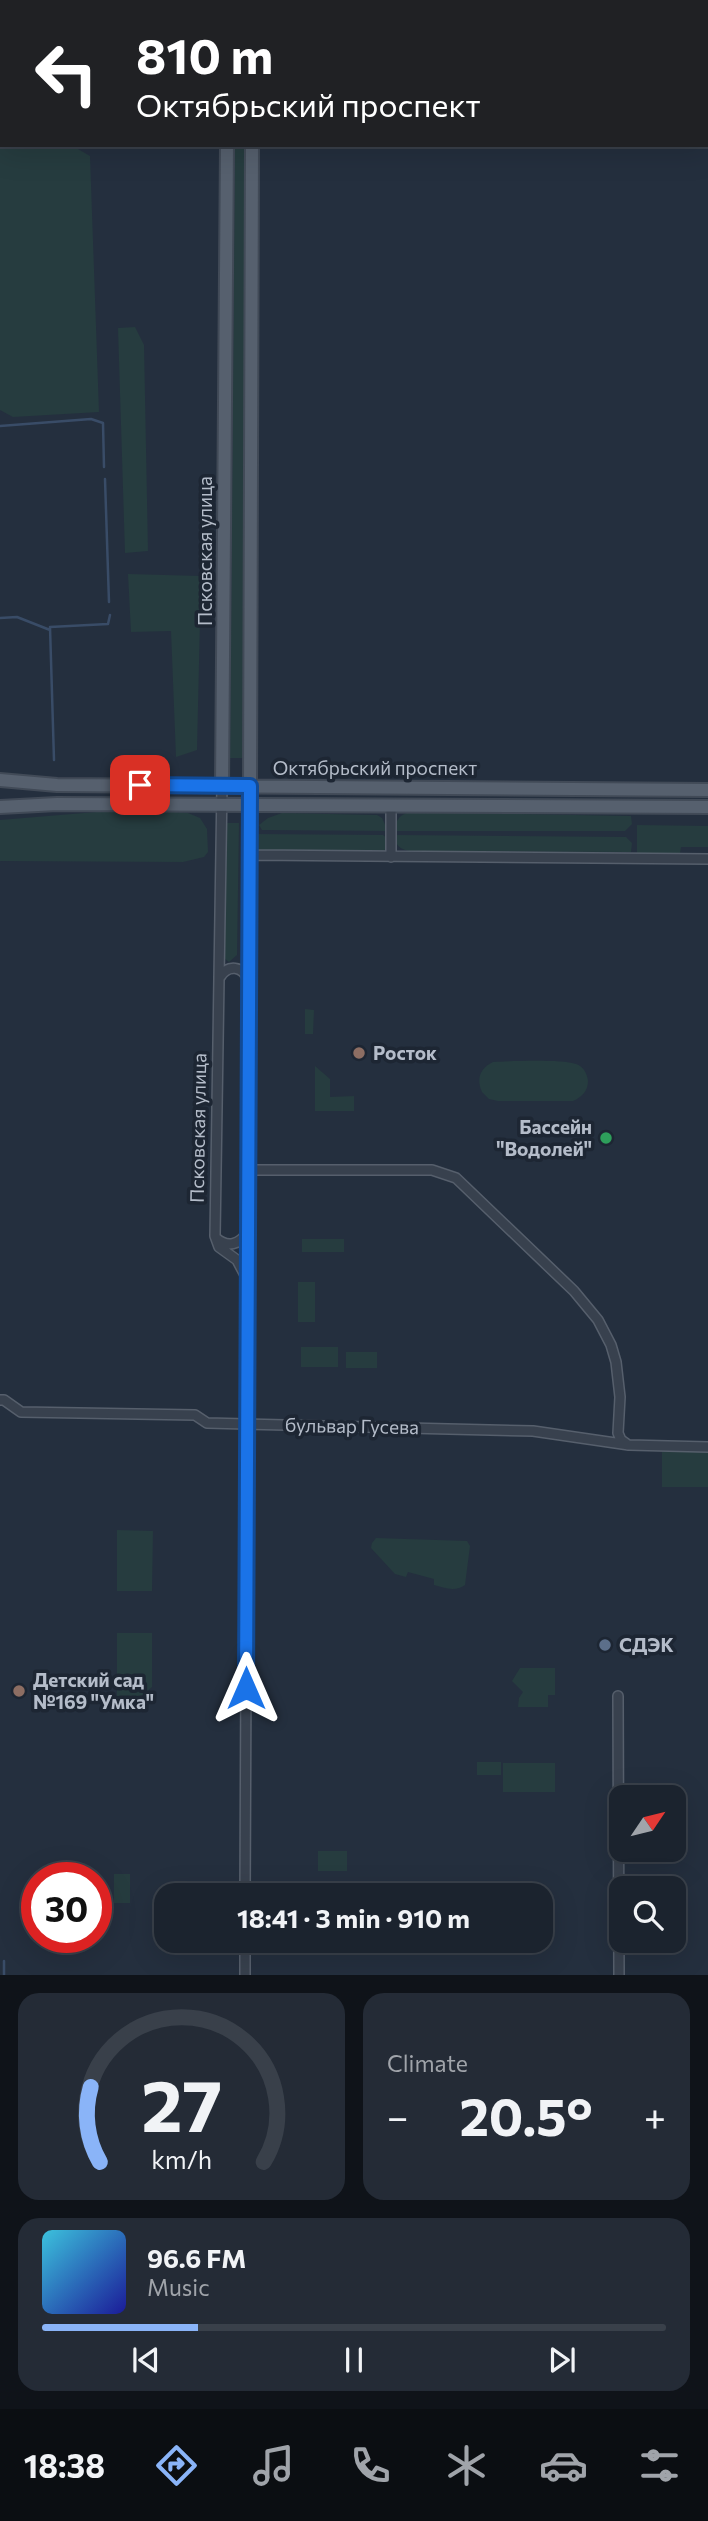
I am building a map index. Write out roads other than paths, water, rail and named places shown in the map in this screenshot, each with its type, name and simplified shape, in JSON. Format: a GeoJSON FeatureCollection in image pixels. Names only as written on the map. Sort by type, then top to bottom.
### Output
{"type":"FeatureCollection","features":[{"type":"Feature","properties":{"kind":"main road","name":"Псковская улица"},"geometry":{"type":"LineString","coordinates":[[222,786],[227,147]]}},
{"type":"Feature","properties":{"kind":"main road"},"geometry":{"type":"LineString","coordinates":[[250,786],[252,147]]}},
{"type":"Feature","properties":{"kind":"main road","name":"Октябрьский проспект"},"geometry":{"type":"LineString","coordinates":[[0,780],[57,785],[708,790]]}},
{"type":"Feature","properties":{"kind":"main road","name":"Октябрьский проспект"},"geometry":{"type":"LineString","coordinates":[[0,807],[57,804],[708,807]]}},
{"type":"Feature","properties":{"kind":"street","name":"Псковская улица"},"geometry":{"type":"LineString","coordinates":[[215,1236],[222,786]]}},
{"type":"Feature","properties":{"kind":"street"},"geometry":{"type":"LineString","coordinates":[[245,1883],[250,786]]}},
{"type":"Feature","properties":{"kind":"street"},"geometry":{"type":"LineString","coordinates":[[391,804],[391,857]]}},
{"type":"Feature","properties":{"kind":"street"},"geometry":{"type":"LineString","coordinates":[[249,855],[708,859]]}},
{"type":"Feature","properties":{"kind":"street"},"geometry":{"type":"LineString","coordinates":[[219,957],[226,965],[236,967],[245,961],[248,953]]}},
{"type":"Feature","properties":{"kind":"street"},"geometry":{"type":"LineString","coordinates":[[219,979],[224,971],[235,968],[243,972],[248,982]]}},
{"type":"Feature","properties":{"kind":"street"},"geometry":{"type":"LineString","coordinates":[[247,1170],[432,1170],[456,1178],[574,1292],[598,1320],[611,1345],[618,1372],[618,1435],[622,1442],[629,1445]]}},
{"type":"Feature","properties":{"kind":"street"},"geometry":{"type":"LineString","coordinates":[[215,1236],[222,1243],[231,1245],[242,1240],[247,1232]]}},
{"type":"Feature","properties":{"kind":"street"},"geometry":{"type":"LineString","coordinates":[[215,1236],[219,1247],[237,1260],[247,1280]]}},
{"type":"Feature","properties":{"kind":"street","name":"бульвар Гусева"},"geometry":{"type":"LineString","coordinates":[[0,1400],[21,1412],[195,1415],[207,1423],[533,1431],[629,1445],[708,1447]]}},
{"type":"Feature","properties":{"kind":"street"},"geometry":{"type":"LineString","coordinates":[[618,1696],[619,1975]]}},
{"type":"Feature","properties":{"kind":"street"},"geometry":{"type":"LineString","coordinates":[[244,1975],[245,1953]]}},
{"type":"Feature","properties":{"kind":"waterway"},"geometry":{"type":"LineString","coordinates":[[0,426],[91,419],[103,423],[104,467]]}},
{"type":"Feature","properties":{"kind":"waterway"},"geometry":{"type":"LineString","coordinates":[[105,479],[109,602]]}},
{"type":"Feature","properties":{"kind":"waterway"},"geometry":{"type":"LineString","coordinates":[[54,760],[50,627],[108,624],[110,615]]}},
{"type":"Feature","properties":{"kind":"waterway"},"geometry":{"type":"LineString","coordinates":[[0,618],[17,617],[50,630]]}},
{"type":"Feature","properties":{"kind":"waterway"},"geometry":{"type":"LineString","coordinates":[[4,1961],[4,1975]]}},
{"type":"Feature","properties":{"kind":"place","name":"Росток"},"geometry":{"type":"Point","coordinates":[359,1053]}},
{"type":"Feature","properties":{"kind":"place","name":"Бассейн \"Водолей\""},"geometry":{"type":"Point","coordinates":[606,1138]}},
{"type":"Feature","properties":{"kind":"place","name":"СДЭК"},"geometry":{"type":"Point","coordinates":[605,1645]}},
{"type":"Feature","properties":{"kind":"place","name":"Детский сад №169 \"Умка\""},"geometry":{"type":"Point","coordinates":[19,1691]}}]}
